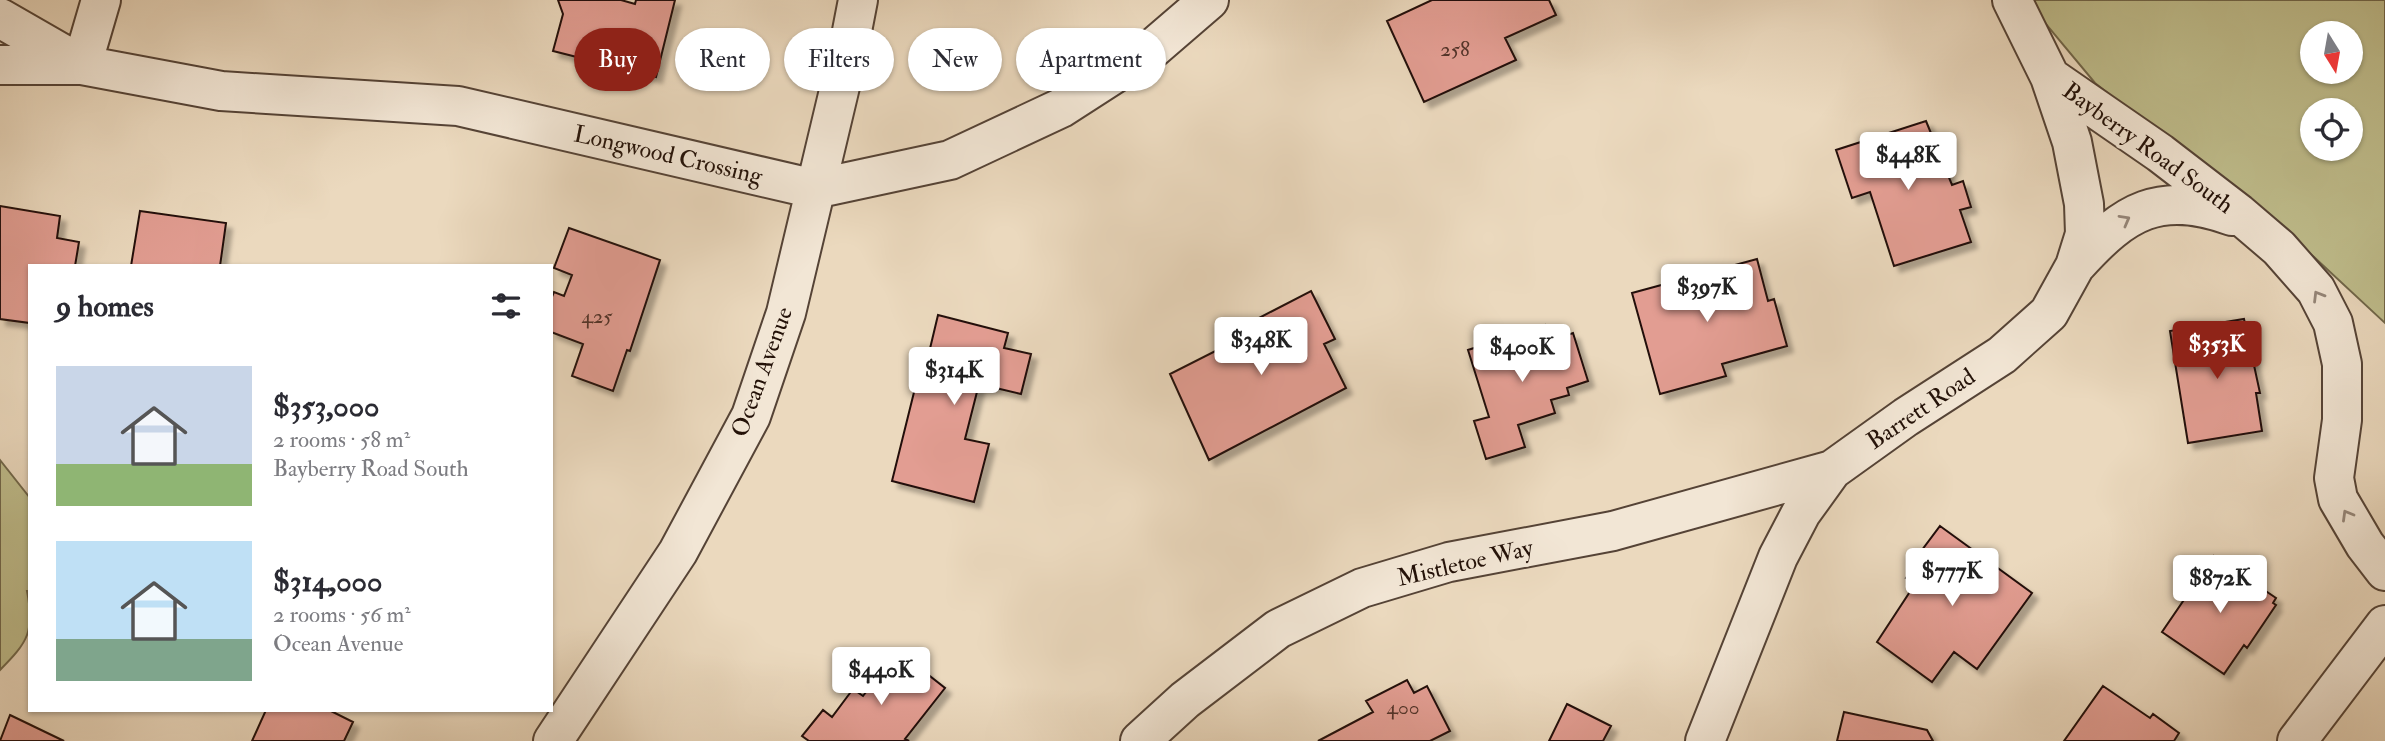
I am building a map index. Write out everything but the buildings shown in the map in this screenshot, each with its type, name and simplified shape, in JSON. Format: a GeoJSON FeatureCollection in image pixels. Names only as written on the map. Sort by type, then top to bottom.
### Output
{"type":"FeatureCollection","features":[{"type":"Feature","properties":{"kind":"street"},"geometry":{"type":"LineString","coordinates":[[82,65],[101,0]]}},
{"type":"Feature","properties":{"kind":"street","name":"Ocean Avenue"},"geometry":{"type":"LineString","coordinates":[[553,741],[677,552],[751,416],[786,313],[858,0]]}},
{"type":"Feature","properties":{"kind":"street","name":"Longwood Crossing"},"geometry":{"type":"LineString","coordinates":[[82,65],[221,91],[458,106],[815,189],[950,160],[1061,108],[1151,50],[1209,0]]}},
{"type":"Feature","properties":{"kind":"street","name":"Bayberry Road South"},"geometry":{"type":"LineString","coordinates":[[2012,0],[2050,77],[2160,153],[2246,221],[2279,248],[2316,290],[2333,323],[2342,364],[2342,420],[2334,478],[2338,499],[2365,545],[2385,571]]}},
{"type":"Feature","properties":{"kind":"street"},"geometry":{"type":"LineString","coordinates":[[0,18],[82,65]]}},
{"type":"Feature","properties":{"kind":"street"},"geometry":{"type":"LineString","coordinates":[[0,65],[82,65]]}},
{"type":"Feature","properties":{"kind":"street","name":"Barrett Road"},"geometry":{"type":"LineString","coordinates":[[1705,741],[1778,557],[1801,513],[1832,470],[1906,417],[2002,355],[2049,313],[2075,265],[2085,234],[2084,204],[2072,142],[2050,77]]}},
{"type":"Feature","properties":{"kind":"street","name":"Bayberry Road South"},"geometry":{"type":"LineString","coordinates":[[2075,265],[2106,231],[2125,218],[2149,208],[2191,206],[2214,209],[2246,221]]}},
{"type":"Feature","properties":{"kind":"street","name":"Mistletoe Way"},"geometry":{"type":"LineString","coordinates":[[1140,741],[1185,700],[1278,629],[1362,588],[1449,562],[1614,531],[1832,470]]}},
{"type":"Feature","properties":{"kind":"street"},"geometry":{"type":"LineString","coordinates":[[2297,741],[2385,625]]}},
{"type":"Feature","properties":{"kind":"shaded area"},"geometry":{"type":"Polygon","coordinates":[[[2026,0],[2385,0],[2385,323],[2314,257],[2095,83],[2026,0]]]}},
{"type":"Feature","properties":{"kind":"shaded area"},"geometry":{"type":"Polygon","coordinates":[[[0,460],[28,495],[28,630],[23,643],[0,670],[0,460]]]}}]}
